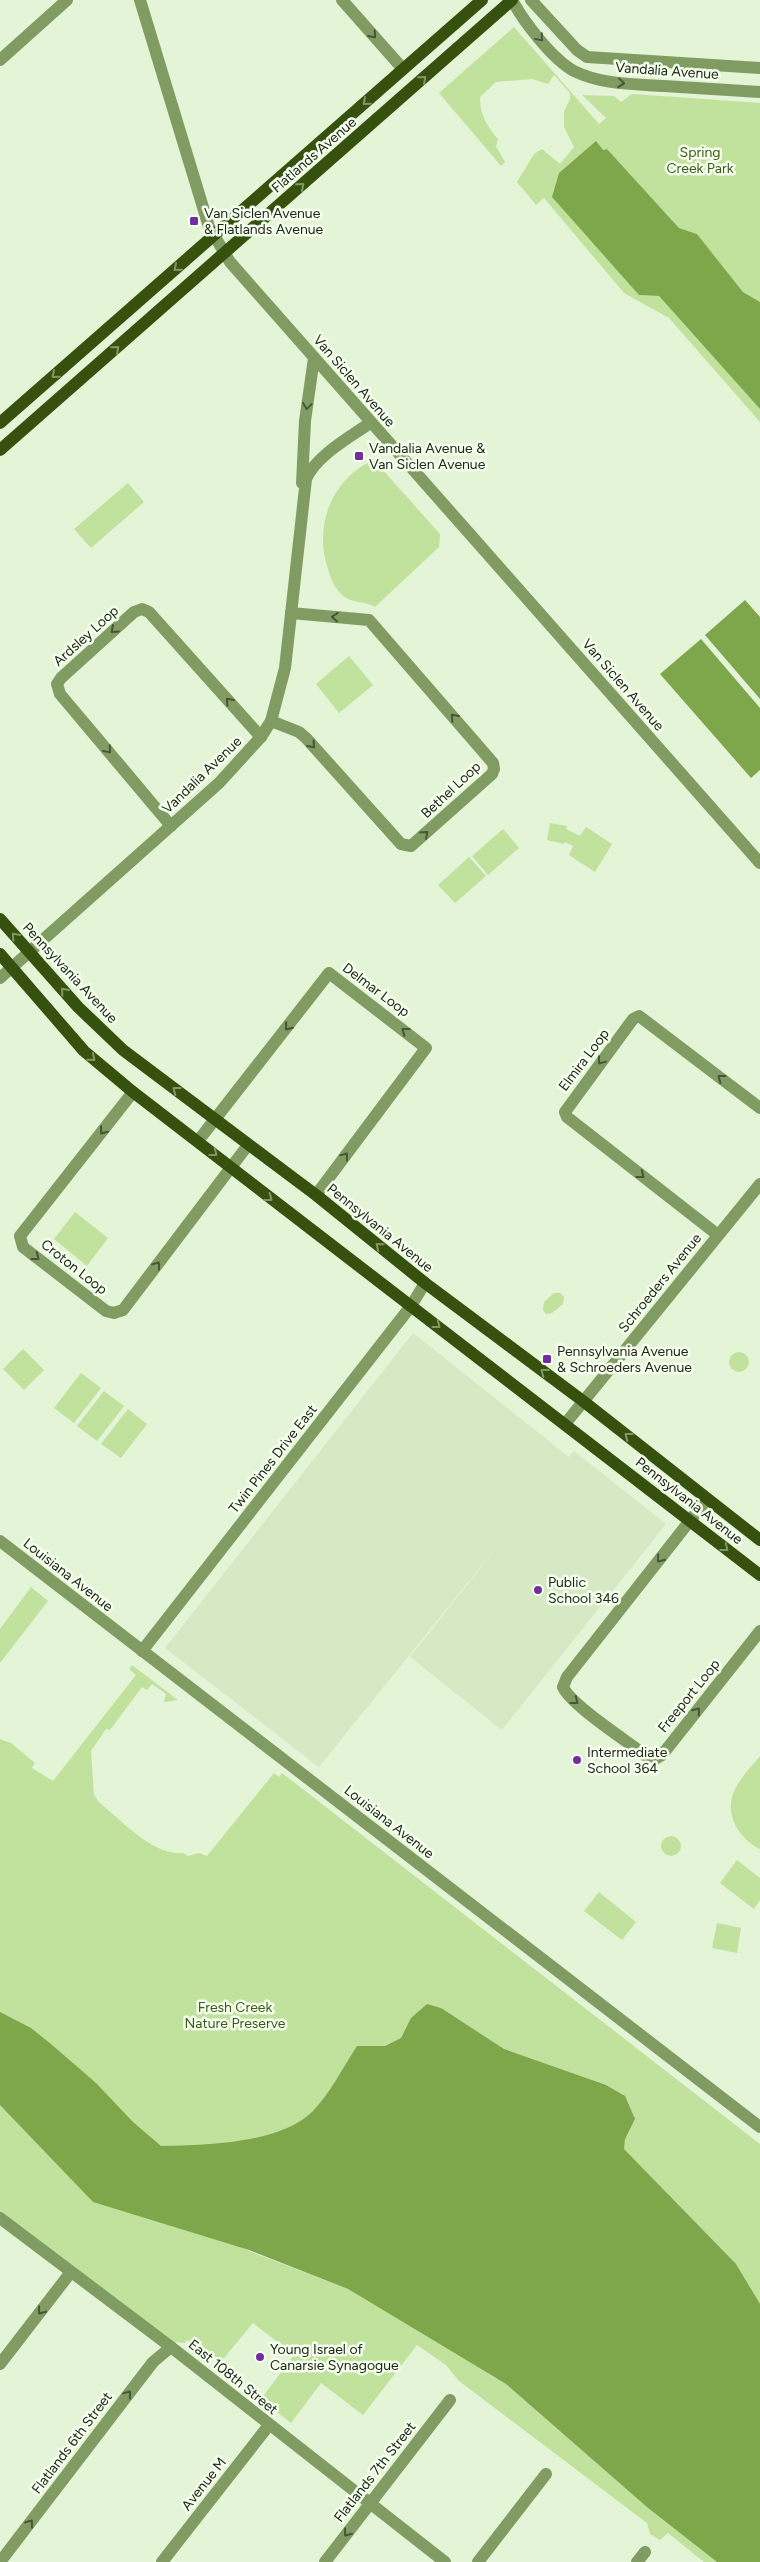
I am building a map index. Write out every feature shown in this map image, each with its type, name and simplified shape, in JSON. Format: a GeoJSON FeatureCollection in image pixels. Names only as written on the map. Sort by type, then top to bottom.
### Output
{"type":"FeatureCollection","features":[{"type":"Feature","properties":{"kind":"main road","name":"Flatlands Avenue"},"geometry":{"type":"LineString","coordinates":[[0,423],[482,0]]}},
{"type":"Feature","properties":{"kind":"main road","name":"Flatlands Avenue"},"geometry":{"type":"LineString","coordinates":[[0,450],[512,0]]}},
{"type":"Feature","properties":{"kind":"main road","name":"Pennsylvania Avenue"},"geometry":{"type":"LineString","coordinates":[[0,919],[101,1030],[214,1120],[316,1195],[425,1283],[583,1401],[760,1540]]}},
{"type":"Feature","properties":{"kind":"main road","name":"Pennsylvania Avenue"},"geometry":{"type":"LineString","coordinates":[[0,954],[84,1051],[133,1092],[232,1166],[244,1179],[760,1575]]}},
{"type":"Feature","properties":{"kind":"street"},"geometry":{"type":"LineString","coordinates":[[0,60],[67,0]]}},
{"type":"Feature","properties":{"kind":"street","name":"Van Siclen Avenue"},"geometry":{"type":"LineString","coordinates":[[140,0],[209,227],[224,253],[370,422],[760,863]]}},
{"type":"Feature","properties":{"kind":"street"},"geometry":{"type":"LineString","coordinates":[[342,0],[403,70]]}},
{"type":"Feature","properties":{"kind":"street","name":"Vandalia Avenue"},"geometry":{"type":"LineString","coordinates":[[512,0],[519,14],[553,54],[574,71],[594,79],[623,83],[760,92]]}},
{"type":"Feature","properties":{"kind":"street","name":"Vandalia Avenue"},"geometry":{"type":"LineString","coordinates":[[531,0],[580,53],[591,57],[760,68]]}},
{"type":"Feature","properties":{"kind":"street","name":"Vandalia Avenue"},"geometry":{"type":"LineString","coordinates":[[303,496],[304,438],[314,358]]}},
{"type":"Feature","properties":{"kind":"street","name":"Vandalia Avenue"},"geometry":{"type":"LineString","coordinates":[[0,978],[219,783],[262,737],[271,721],[285,668],[306,479],[314,466],[370,422]]}},
{"type":"Feature","properties":{"kind":"street","name":"Ardsley Loop"},"geometry":{"type":"LineString","coordinates":[[171,826],[60,694],[57,684],[61,678],[134,612],[142,609],[149,612],[262,737]]}},
{"type":"Feature","properties":{"kind":"street","name":"Bethel Loop"},"geometry":{"type":"LineString","coordinates":[[271,721],[298,732],[306,738],[405,847],[411,846],[492,774],[494,769],[493,763],[370,620],[291,613]]}},
{"type":"Feature","properties":{"kind":"street","name":"Delmar Loop"},"geometry":{"type":"LineString","coordinates":[[198,1141],[330,973],[426,1048],[316,1195]]}},
{"type":"Feature","properties":{"kind":"street","name":"Elmira Loop"},"geometry":{"type":"LineString","coordinates":[[718,1235],[567,1117],[565,1112],[633,1019],[639,1016],[760,1108]]}},
{"type":"Feature","properties":{"kind":"street","name":"Croton Loop"},"geometry":{"type":"LineString","coordinates":[[133,1092],[20,1236],[23,1247],[106,1312],[114,1313],[123,1310],[248,1145]]}},
{"type":"Feature","properties":{"kind":"street","name":"Schroeders Avenue"},"geometry":{"type":"LineString","coordinates":[[565,1424],[760,1184]]}},
{"type":"Feature","properties":{"kind":"street","name":"Twin Pines Drive East"},"geometry":{"type":"LineString","coordinates":[[142,1651],[411,1306],[425,1283]]}},
{"type":"Feature","properties":{"kind":"street","name":"Freeport Loop"},"geometry":{"type":"LineString","coordinates":[[707,1499],[567,1677],[563,1687],[567,1694],[645,1756],[654,1758],[662,1754],[760,1630]]}},
{"type":"Feature","properties":{"kind":"street","name":"Louisiana Avenue"},"geometry":{"type":"LineString","coordinates":[[0,1541],[760,2126]]}},
{"type":"Feature","properties":{"kind":"street","name":"East 108th Street"},"geometry":{"type":"LineString","coordinates":[[0,2218],[172,2347],[445,2562]]}},
{"type":"Feature","properties":{"kind":"street"},"geometry":{"type":"LineString","coordinates":[[0,2364],[71,2272]]}},
{"type":"Feature","properties":{"kind":"street","name":"Flatlands 6th Street"},"geometry":{"type":"LineString","coordinates":[[0,2562],[153,2362],[172,2347]]}},
{"type":"Feature","properties":{"kind":"street","name":"Flatlands 7th Street"},"geometry":{"type":"LineString","coordinates":[[324,2562],[450,2400]]}},
{"type":"Feature","properties":{"kind":"street","name":"Avenue M"},"geometry":{"type":"LineString","coordinates":[[162,2562],[269,2425]]}},
{"type":"Feature","properties":{"kind":"street"},"geometry":{"type":"LineString","coordinates":[[478,2562],[546,2474]]}},
{"type":"Feature","properties":{"kind":"shaded area"},"geometry":{"type":"Polygon","coordinates":[[[596,141],[603,150],[607,149],[679,228],[697,234],[743,292],[760,302],[760,409],[659,296],[639,295],[552,197],[559,173],[596,141]]]}},
{"type":"Feature","properties":{"kind":"shaded area"},"geometry":{"type":"Polygon","coordinates":[[[745,600],[760,617],[760,699],[705,635],[745,600]]]}},
{"type":"Feature","properties":{"kind":"shaded area"},"geometry":{"type":"Polygon","coordinates":[[[701,639],[760,708],[760,770],[751,778],[660,674],[701,639]]]}},
{"type":"Feature","properties":{"kind":"shaded area"},"geometry":{"type":"Polygon","coordinates":[[[413,1333],[569,1457],[574,1451],[666,1524],[502,1730],[410,1657],[503,1539],[319,1767],[165,1648],[413,1333]]]}},
{"type":"Feature","properties":{"kind":"shaded area"},"geometry":{"type":"Polygon","coordinates":[[[427,2004],[441,2008],[504,2049],[606,2085],[625,2096],[635,2119],[625,2139],[624,2149],[736,2264],[760,2304],[760,2562],[717,2562],[648,2508],[506,2384],[348,2289],[249,2250],[93,2202],[0,2105],[0,2012],[31,2028],[51,2044],[96,2083],[133,2122],[161,2146],[199,2145],[261,2137],[298,2123],[312,2112],[330,2089],[357,2046],[385,2046],[401,2038],[411,2018],[427,2004]]]}},
{"type":"Feature","properties":{"kind":"green space","name":"Spring Creek Park"},"geometry":{"type":"Polygon","coordinates":[[[514,27],[599,124],[606,118],[582,95],[614,96],[621,102],[632,94],[760,103],[760,302],[743,292],[697,234],[679,228],[607,149],[603,150],[639,295],[659,296],[760,409],[760,422],[669,318],[624,293],[544,198],[536,205],[517,182],[534,154],[542,149],[560,164],[574,147],[564,127],[564,111],[570,99],[570,93],[554,75],[548,84],[532,79],[496,82],[480,97],[483,115],[498,139],[496,146],[505,162],[501,166],[439,93],[514,27]]]}},
{"type":"Feature","properties":{"kind":"green space"},"geometry":{"type":"Polygon","coordinates":[[[374,460],[440,534],[439,547],[375,607],[348,599],[340,593],[330,574],[323,546],[323,531],[331,502],[348,477],[374,460]]]}},
{"type":"Feature","properties":{"kind":"green space"},"geometry":{"type":"Polygon","coordinates":[[[128,483],[144,502],[91,548],[74,529],[128,483]]]}},
{"type":"Feature","properties":{"kind":"green space"},"geometry":{"type":"Polygon","coordinates":[[[349,656],[373,685],[339,713],[316,684],[349,656]]]}},
{"type":"Feature","properties":{"kind":"green space"},"geometry":{"type":"Polygon","coordinates":[[[550,823],[567,826],[566,829],[580,836],[586,827],[612,844],[595,872],[569,855],[573,846],[565,842],[564,844],[547,840],[550,823]]]}},
{"type":"Feature","properties":{"kind":"green space"},"geometry":{"type":"Polygon","coordinates":[[[503,829],[519,848],[488,875],[472,856],[503,829]]]}},
{"type":"Feature","properties":{"kind":"green space"},"geometry":{"type":"Polygon","coordinates":[[[469,857],[486,876],[455,903],[438,885],[469,857]]]}},
{"type":"Feature","properties":{"kind":"green space"},"geometry":{"type":"Polygon","coordinates":[[[75,1212],[108,1238],[87,1266],[54,1239],[75,1212]]]}},
{"type":"Feature","properties":{"kind":"green space"},"geometry":{"type":"Polygon","coordinates":[[[554,1293],[560,1293],[564,1297],[563,1304],[552,1313],[546,1314],[543,1310],[544,1302],[554,1293]]]}},
{"type":"Feature","properties":{"kind":"green space"},"geometry":{"type":"Polygon","coordinates":[[[23,1349],[44,1370],[24,1390],[3,1369],[23,1349]]]}},
{"type":"Feature","properties":{"kind":"green space"},"geometry":{"type":"Polygon","coordinates":[[[735,1352],[743,1352],[749,1358],[749,1366],[743,1372],[735,1372],[729,1366],[729,1358],[735,1352]]]}},
{"type":"Feature","properties":{"kind":"green space"},"geometry":{"type":"Polygon","coordinates":[[[81,1373],[101,1388],[74,1423],[54,1408],[81,1373]]]}},
{"type":"Feature","properties":{"kind":"green space"},"geometry":{"type":"Polygon","coordinates":[[[104,1391],[124,1406],[97,1441],[77,1426],[104,1391]]]}},
{"type":"Feature","properties":{"kind":"green space"},"geometry":{"type":"Polygon","coordinates":[[[128,1409],[147,1424],[121,1458],[101,1444],[128,1409]]]}},
{"type":"Feature","properties":{"kind":"green space"},"geometry":{"type":"Polygon","coordinates":[[[31,1587],[48,1601],[0,1663],[0,1629],[31,1587]]]}},
{"type":"Feature","properties":{"kind":"green space","name":"Fresh Creek Nature Preserve"},"geometry":{"type":"Polygon","coordinates":[[[132,1665],[178,1700],[164,1702],[166,1694],[152,1684],[147,1690],[142,1687],[110,1730],[106,1729],[91,1751],[94,1795],[99,1802],[127,1827],[160,1849],[183,1853],[188,1856],[199,1853],[207,1856],[274,1773],[279,1777],[282,1773],[760,2144],[760,2319],[325,2117],[262,2143],[160,2149],[0,2022],[0,1739],[11,1743],[35,1763],[32,1768],[53,1781],[136,1675],[129,1669],[132,1665]]]}},
{"type":"Feature","properties":{"kind":"green space"},"geometry":{"type":"Polygon","coordinates":[[[760,1756],[760,1849],[739,1831],[734,1823],[731,1806],[732,1796],[736,1787],[760,1756]]]}},
{"type":"Feature","properties":{"kind":"green space"},"geometry":{"type":"Polygon","coordinates":[[[671,1836],[678,1839],[681,1846],[678,1853],[671,1856],[664,1853],[661,1846],[664,1839],[671,1836]]]}},
{"type":"Feature","properties":{"kind":"green space"},"geometry":{"type":"Polygon","coordinates":[[[737,1860],[760,1878],[760,1900],[754,1909],[720,1883],[737,1860]]]}},
{"type":"Feature","properties":{"kind":"green space"},"geometry":{"type":"Polygon","coordinates":[[[599,1892],[636,1922],[622,1940],[584,1911],[599,1892]]]}},
{"type":"Feature","properties":{"kind":"green space"},"geometry":{"type":"Polygon","coordinates":[[[717,1923],[741,1928],[737,1953],[712,1948],[717,1923]]]}},
{"type":"Feature","properties":{"kind":"green space"},"geometry":{"type":"Polygon","coordinates":[[[0,2092],[249,2251],[348,2289],[506,2384],[648,2508],[717,2562],[704,2562],[668,2533],[660,2540],[650,2534],[647,2523],[459,2381],[446,2365],[417,2345],[363,2415],[321,2383],[291,2423],[261,2399],[294,2355],[253,2323],[219,2364],[187,2340],[185,2343],[176,2342],[171,2347],[0,2215],[0,2092]]]}},
{"type":"Feature","properties":{"kind":"place","name":"Van Siclen Avenue & Flatlands Avenue"},"geometry":{"type":"Point","coordinates":[194,221]}},
{"type":"Feature","properties":{"kind":"place","name":"Vandalia Avenue & Van Siclen Avenue"},"geometry":{"type":"Point","coordinates":[359,456]}},
{"type":"Feature","properties":{"kind":"place","name":"Pennsylvania Avenue & Schroeders Avenue"},"geometry":{"type":"Point","coordinates":[547,1359]}},
{"type":"Feature","properties":{"kind":"place","name":"Public School 346"},"geometry":{"type":"Point","coordinates":[538,1590]}},
{"type":"Feature","properties":{"kind":"place","name":"Intermediate School 364"},"geometry":{"type":"Point","coordinates":[577,1760]}},
{"type":"Feature","properties":{"kind":"place","name":"Young Israel of Canarsie Synagogue"},"geometry":{"type":"Point","coordinates":[260,2357]}}]}
